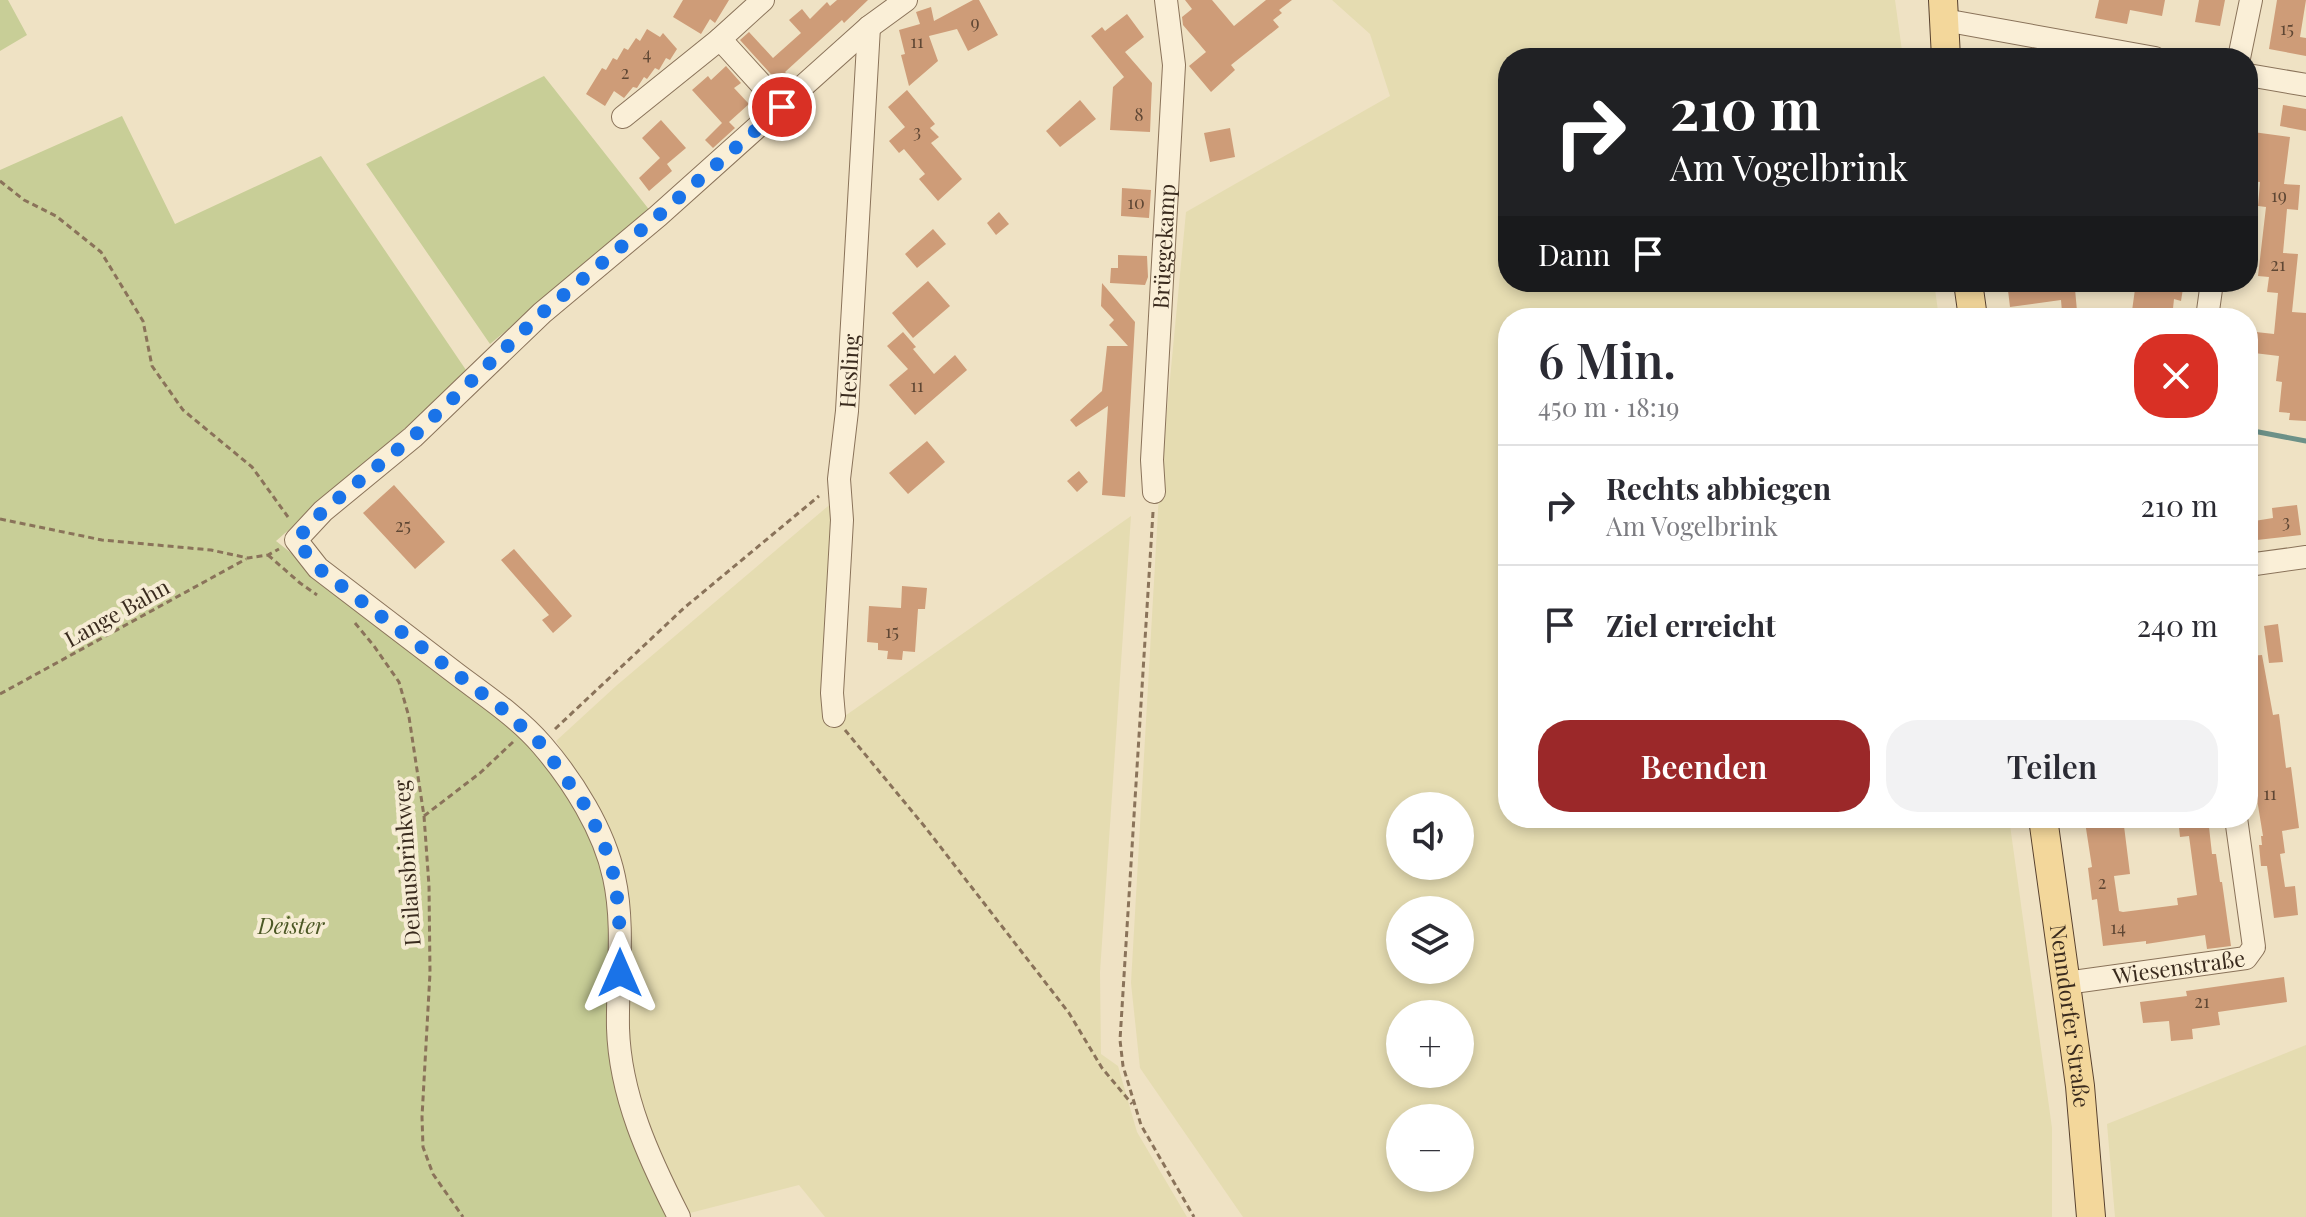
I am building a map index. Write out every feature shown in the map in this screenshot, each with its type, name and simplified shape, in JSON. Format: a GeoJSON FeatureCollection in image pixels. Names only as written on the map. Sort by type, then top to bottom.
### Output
{"type":"FeatureCollection","features":[{"type":"Feature","properties":{"kind":"main road"},"geometry":{"type":"LineString","coordinates":[[1943,10],[1945,48]]}},
{"type":"Feature","properties":{"kind":"main road","name":"Nenndorfer Straße"},"geometry":{"type":"LineString","coordinates":[[2044,828],[2080,1086],[2091,1217]]}},
{"type":"Feature","properties":{"kind":"street"},"geometry":{"type":"LineString","coordinates":[[623,117],[763,0]]}},
{"type":"Feature","properties":{"kind":"street"},"geometry":{"type":"LineString","coordinates":[[679,1217],[638,1127],[624,1082],[618,1029],[620,923],[614,876],[603,841],[584,804],[534,737],[501,708],[318,568],[296,540],[323,511],[413,437],[542,313],[658,216],[869,27],[906,0]]}},
{"type":"Feature","properties":{"kind":"street","name":"Brüggekamp"},"geometry":{"type":"LineString","coordinates":[[1154,492],[1152,460],[1174,65],[1166,0]]}},
{"type":"Feature","properties":{"kind":"street"},"geometry":{"type":"LineString","coordinates":[[2241,48],[2251,0]]}},
{"type":"Feature","properties":{"kind":"street"},"geometry":{"type":"LineString","coordinates":[[1943,10],[2111,48]]}},
{"type":"Feature","properties":{"kind":"street","name":"Hesling"},"geometry":{"type":"LineString","coordinates":[[834,716],[832,693],[842,520],[839,479],[847,411],[869,27]]}},
{"type":"Feature","properties":{"kind":"street"},"geometry":{"type":"LineString","coordinates":[[720,39],[782,107]]}},
{"type":"Feature","properties":{"kind":"street"},"geometry":{"type":"LineString","coordinates":[[2258,77],[2306,85]]}},
{"type":"Feature","properties":{"kind":"street"},"geometry":{"type":"LineString","coordinates":[[2258,564],[2306,557]]}},
{"type":"Feature","properties":{"kind":"street","name":"Wiesenstraße"},"geometry":{"type":"LineString","coordinates":[[2066,983],[2246,958],[2254,947],[2237,828]]}},
{"type":"Feature","properties":{"kind":"path"},"geometry":{"type":"LineString","coordinates":[[0,181],[24,200],[56,216],[101,252],[143,321],[152,366],[183,410],[252,467],[290,520],[296,540]]}},
{"type":"Feature","properties":{"kind":"path"},"geometry":{"type":"LineString","coordinates":[[424,816],[480,773],[566,717],[684,608],[839,479]]}},
{"type":"Feature","properties":{"kind":"path"},"geometry":{"type":"LineString","coordinates":[[1154,492],[1120,1040],[1134,1107],[1153,1147],[1194,1217]]}},
{"type":"Feature","properties":{"kind":"path"},"geometry":{"type":"LineString","coordinates":[[0,519],[102,540],[211,550],[248,558],[268,555],[323,599]]}},
{"type":"Feature","properties":{"kind":"path","name":"Lange Bahn"},"geometry":{"type":"LineString","coordinates":[[0,694],[248,558]]}},
{"type":"Feature","properties":{"kind":"path","name":"Deilausbrinkweg"},"geometry":{"type":"LineString","coordinates":[[347,614],[399,682],[409,717],[424,816],[429,886],[430,973],[423,1147],[433,1174],[463,1217]]}},
{"type":"Feature","properties":{"kind":"path"},"geometry":{"type":"LineString","coordinates":[[834,716],[925,827],[1069,1013],[1102,1068],[1134,1107]]}},
{"type":"Feature","properties":{"kind":"shaded area"},"geometry":{"type":"Polygon","coordinates":[[[1332,0],[1895,0],[1902,48],[1498,48],[1498,292],[1935,292],[1938,308],[1498,308],[1498,828],[2010,828],[2052,1128],[2052,1217],[1243,1217],[1140,1068],[1131,983],[1159,494],[1186,212],[1390,96],[1370,34],[1332,0]]]}},
{"type":"Feature","properties":{"kind":"shaded area"},"geometry":{"type":"Polygon","coordinates":[[[834,501],[842,718],[1131,516],[1100,972],[1101,1054],[1118,1066],[1137,1132],[1187,1217],[825,1217],[799,1185],[686,1214],[643,1121],[627,1029],[632,955],[623,877],[588,792],[556,741],[616,686],[834,501]]]}},
{"type":"Feature","properties":{"kind":"shaded area"},"geometry":{"type":"Polygon","coordinates":[[[2306,1045],[2306,1217],[2115,1217],[2107,1124],[2306,1045]]]}},
{"type":"Feature","properties":{"kind":"green space"},"geometry":{"type":"Polygon","coordinates":[[[0,0],[8,0],[27,35],[0,51],[0,0]]]}},
{"type":"Feature","properties":{"kind":"green space"},"geometry":{"type":"Polygon","coordinates":[[[544,76],[651,212],[490,344],[366,164],[544,76]]]}},
{"type":"Feature","properties":{"kind":"green space","name":"Deister"},"geometry":{"type":"Polygon","coordinates":[[[122,116],[175,224],[321,156],[468,373],[276,541],[536,747],[581,812],[608,882],[611,1020],[670,1217],[0,1217],[0,170],[122,116]]]}},
{"type":"Feature","properties":{"kind":"building"},"geometry":{"type":"Polygon","coordinates":[[[683,0],[729,0],[715,23],[710,19],[701,34],[673,17],[683,0]]]}},
{"type":"Feature","properties":{"kind":"building"},"geometry":{"type":"Polygon","coordinates":[[[837,0],[868,0],[785,72],[788,75],[779,83],[740,40],[749,32],[773,58],[801,33],[789,20],[802,9],[810,19],[827,2],[830,6],[837,0]]]}},
{"type":"Feature","properties":{"kind":"building"},"geometry":{"type":"Polygon","coordinates":[[[973,0],[979,0],[998,35],[968,51],[957,29],[929,36],[938,61],[909,86],[901,55],[905,54],[899,30],[920,24],[916,12],[931,7],[934,21],[973,0]]]}},
{"type":"Feature","properties":{"kind":"building"},"geometry":{"type":"Polygon","coordinates":[[[1185,0],[1212,0],[1234,26],[1266,0],[1292,0],[1279,10],[1282,13],[1273,20],[1279,27],[1231,65],[1235,70],[1211,92],[1189,66],[1206,52],[1183,25],[1182,17],[1192,9],[1185,0]]]}},
{"type":"Feature","properties":{"kind":"building"},"geometry":{"type":"Polygon","coordinates":[[[2099,0],[2165,0],[2162,16],[2130,10],[2127,24],[2095,18],[2099,0]]]}},
{"type":"Feature","properties":{"kind":"building"},"geometry":{"type":"Polygon","coordinates":[[[2199,0],[2225,0],[2220,26],[2195,22],[2199,0]]]}},
{"type":"Feature","properties":{"kind":"building"},"geometry":{"type":"Polygon","coordinates":[[[2277,0],[2306,0],[2300,37],[2306,38],[2306,56],[2269,49],[2277,0]]]}},
{"type":"Feature","properties":{"kind":"building"},"geometry":{"type":"Polygon","coordinates":[[[1127,14],[1144,37],[1125,52],[1152,83],[1150,132],[1110,130],[1113,87],[1124,77],[1091,36],[1102,27],[1105,31],[1127,14]]]}},
{"type":"Feature","properties":{"kind":"building"},"geometry":{"type":"Polygon","coordinates":[[[647,29],[660,37],[663,33],[677,49],[670,60],[666,58],[659,70],[655,68],[624,98],[614,91],[605,106],[586,94],[602,68],[606,70],[613,58],[617,60],[624,48],[628,50],[636,38],[640,41],[647,29]]]}},
{"type":"Feature","properties":{"kind":"building"},"geometry":{"type":"Polygon","coordinates":[[[726,66],[741,83],[734,88],[749,104],[729,122],[735,128],[713,148],[705,140],[722,123],[692,90],[708,76],[711,80],[726,66]]]}},
{"type":"Feature","properties":{"kind":"building"},"geometry":{"type":"Polygon","coordinates":[[[907,90],[935,124],[930,128],[939,137],[931,143],[962,179],[938,201],[919,179],[925,174],[904,149],[899,153],[889,141],[905,127],[888,107],[907,90]]]}},
{"type":"Feature","properties":{"kind":"building"},"geometry":{"type":"Polygon","coordinates":[[[1080,100],[1096,119],[1060,147],[1046,131],[1080,100]]]}},
{"type":"Feature","properties":{"kind":"building"},"geometry":{"type":"Polygon","coordinates":[[[2283,105],[2306,109],[2306,131],[2280,126],[2283,105]]]}},
{"type":"Feature","properties":{"kind":"building"},"geometry":{"type":"Polygon","coordinates":[[[661,120],[686,148],[667,164],[672,171],[649,191],[639,178],[660,158],[642,138],[661,120]]]}},
{"type":"Feature","properties":{"kind":"building"},"geometry":{"type":"Polygon","coordinates":[[[1230,128],[1235,157],[1210,162],[1204,133],[1230,128]]]}},
{"type":"Feature","properties":{"kind":"building"},"geometry":{"type":"Polygon","coordinates":[[[2258,133],[2290,137],[2284,184],[2300,185],[2298,210],[2287,209],[2283,253],[2298,254],[2292,312],[2306,313],[2306,421],[2289,420],[2290,413],[2279,412],[2282,382],[2276,381],[2279,356],[2258,353],[2258,332],[2274,334],[2278,293],[2267,292],[2269,277],[2258,276],[2266,207],[2258,206],[2258,133]]]}},
{"type":"Feature","properties":{"kind":"building"},"geometry":{"type":"Polygon","coordinates":[[[1122,188],[1151,190],[1149,218],[1121,216],[1122,188]]]}},
{"type":"Feature","properties":{"kind":"building"},"geometry":{"type":"Polygon","coordinates":[[[999,212],[1009,224],[996,235],[987,223],[999,212]]]}},
{"type":"Feature","properties":{"kind":"building"},"geometry":{"type":"Polygon","coordinates":[[[933,229],[946,244],[917,268],[905,254],[933,229]]]}},
{"type":"Feature","properties":{"kind":"building"},"geometry":{"type":"Polygon","coordinates":[[[1118,255],[1147,256],[1148,277],[1145,285],[1110,283],[1111,268],[1118,268],[1118,255]]]}},
{"type":"Feature","properties":{"kind":"building"},"geometry":{"type":"Polygon","coordinates":[[[928,281],[950,306],[913,338],[892,313],[928,281]]]}},
{"type":"Feature","properties":{"kind":"building"},"geometry":{"type":"Polygon","coordinates":[[[1102,283],[1135,322],[1125,497],[1102,495],[1108,406],[1076,427],[1070,420],[1102,391],[1107,346],[1128,346],[1109,325],[1114,320],[1101,306],[1102,283]]]}},
{"type":"Feature","properties":{"kind":"building"},"geometry":{"type":"Polygon","coordinates":[[[2008,292],[2075,292],[2077,308],[2062,308],[2061,300],[2010,307],[2008,292]]]}},
{"type":"Feature","properties":{"kind":"building"},"geometry":{"type":"Polygon","coordinates":[[[2135,292],[2182,292],[2181,301],[2174,299],[2173,308],[2132,308],[2135,292]]]}},
{"type":"Feature","properties":{"kind":"building"},"geometry":{"type":"Polygon","coordinates":[[[903,332],[934,374],[955,355],[967,370],[915,415],[889,385],[908,369],[887,346],[903,332]]]}},
{"type":"Feature","properties":{"kind":"building"},"geometry":{"type":"Polygon","coordinates":[[[927,441],[945,462],[908,494],[889,473],[927,441]]]}},
{"type":"Feature","properties":{"kind":"building"},"geometry":{"type":"Polygon","coordinates":[[[1079,471],[1088,482],[1077,492],[1067,481],[1079,471]]]}},
{"type":"Feature","properties":{"kind":"building"},"geometry":{"type":"Polygon","coordinates":[[[394,485],[445,542],[415,569],[363,513],[394,485]]]}},
{"type":"Feature","properties":{"kind":"building"},"geometry":{"type":"Polygon","coordinates":[[[2297,505],[2301,535],[2258,540],[2258,520],[2273,518],[2272,508],[2297,505]]]}},
{"type":"Feature","properties":{"kind":"building"},"geometry":{"type":"Polygon","coordinates":[[[514,549],[572,616],[553,633],[542,620],[549,615],[501,560],[514,549]]]}},
{"type":"Feature","properties":{"kind":"building"},"geometry":{"type":"Polygon","coordinates":[[[902,586],[927,588],[925,609],[918,609],[915,652],[903,651],[902,660],[887,659],[888,651],[878,650],[878,643],[867,642],[869,606],[901,608],[902,586]]]}},
{"type":"Feature","properties":{"kind":"building"},"geometry":{"type":"Polygon","coordinates":[[[2278,624],[2283,662],[2269,663],[2264,626],[2278,624]]]}},
{"type":"Feature","properties":{"kind":"building"},"geometry":{"type":"Polygon","coordinates":[[[2258,655],[2262,655],[2273,715],[2279,714],[2286,768],[2291,767],[2299,828],[2282,831],[2285,853],[2280,854],[2285,887],[2295,886],[2298,915],[2274,918],[2267,866],[2261,866],[2259,845],[2262,845],[2263,836],[2258,805],[2258,655]]]}},
{"type":"Feature","properties":{"kind":"building"},"geometry":{"type":"Polygon","coordinates":[[[2086,828],[2124,828],[2130,874],[2114,876],[2119,911],[2178,905],[2177,898],[2197,895],[2189,836],[2180,837],[2179,828],[2209,828],[2212,854],[2216,854],[2222,882],[2231,946],[2207,949],[2205,935],[2146,944],[2146,941],[2103,946],[2097,899],[2092,900],[2088,868],[2092,867],[2086,828]]]}},
{"type":"Feature","properties":{"kind":"building"},"geometry":{"type":"Polygon","coordinates":[[[2284,977],[2287,1002],[2218,1012],[2220,1025],[2192,1029],[2193,1039],[2171,1041],[2169,1021],[2143,1023],[2140,1002],[2187,996],[2186,991],[2284,977]]]}},
{"type":"Feature","properties":{"kind":"waterway"},"geometry":{"type":"LineString","coordinates":[[2258,432],[2306,441]]}},
{"type":"Feature","properties":{"kind":"route"},"geometry":{"type":"LineString","coordinates":[[620,973],[619,912],[614,876],[603,841],[584,804],[541,744],[501,708],[318,568],[296,540],[323,511],[413,437],[542,313],[782,107]]}}]}
